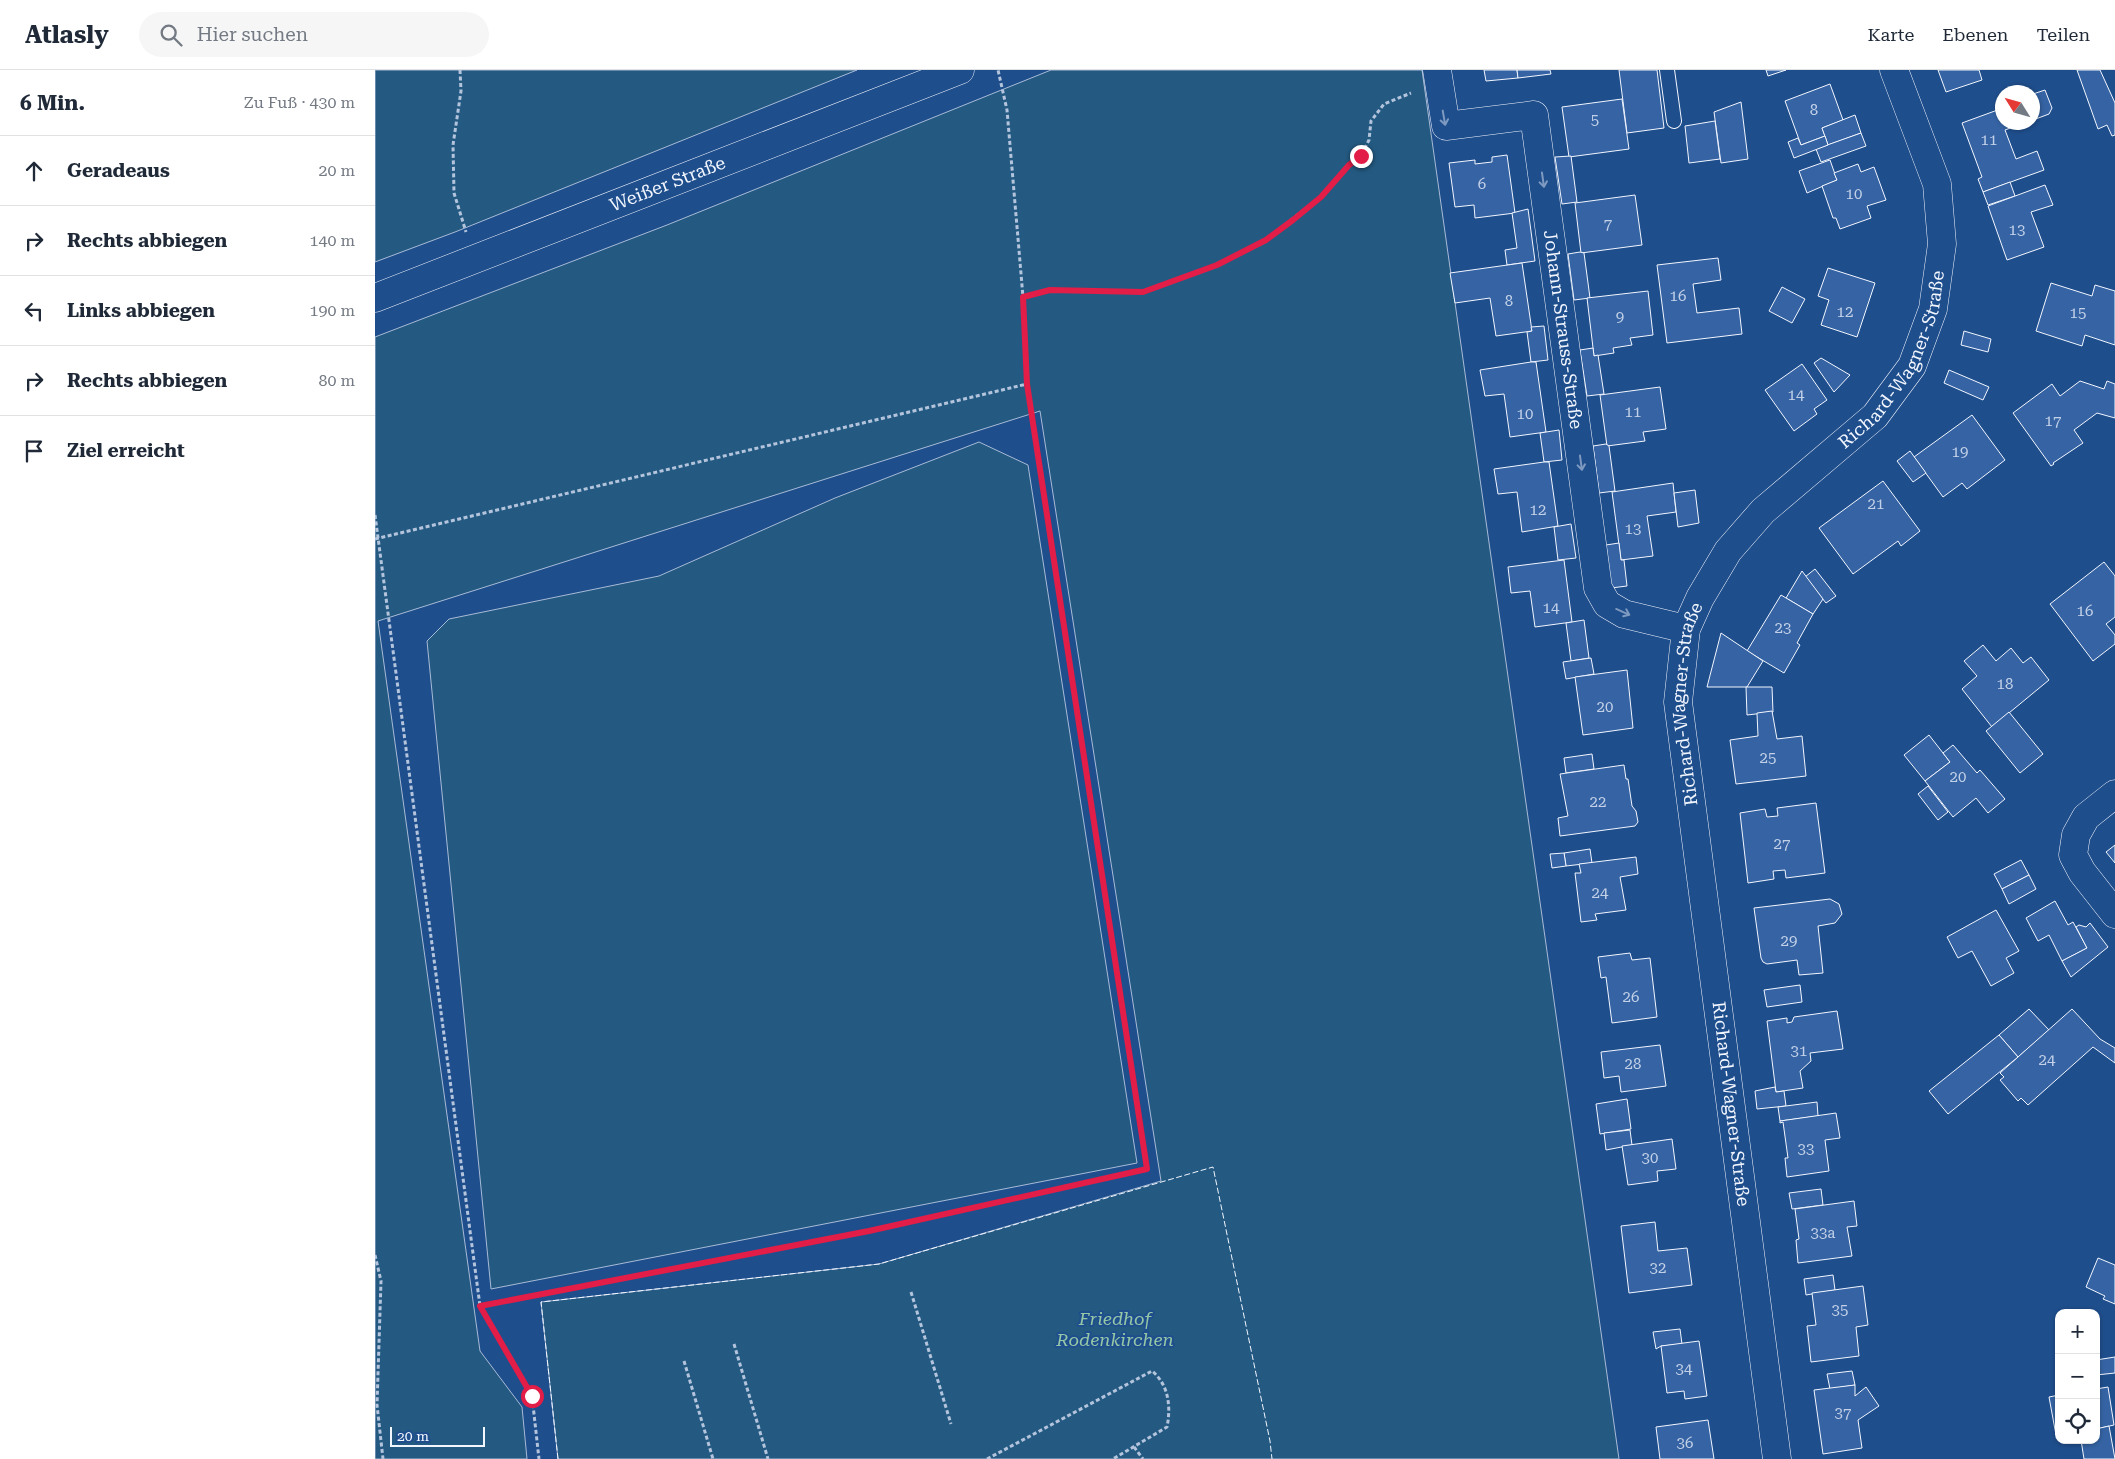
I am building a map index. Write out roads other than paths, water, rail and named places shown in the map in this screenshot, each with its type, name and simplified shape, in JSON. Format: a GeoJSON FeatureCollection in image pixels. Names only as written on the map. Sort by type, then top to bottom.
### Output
{"type":"FeatureCollection","features":[{"type":"Feature","properties":{"kind":"street","name":"Weißer Straße"},"geometry":{"type":"LineString","coordinates":[[375,298],[960,70]]}},
{"type":"Feature","properties":{"kind":"street","name":"Richard-Wagner-Straße"},"geometry":{"type":"LineString","coordinates":[[1777,1459],[1678,702],[1686,629],[1700,598],[1728,551],[1763,511],[1875,416],[1912,366],[1933,309],[1943,244],[1937,184],[1894,70]]}},
{"type":"Feature","properties":{"kind":"street","name":"Johann-Strauss-Straße"},"geometry":{"type":"LineString","coordinates":[[1438,79],[1446,126],[1534,115],[1598,588],[1607,604],[1624,614],[1686,629]]}},
{"type":"Feature","properties":{"kind":"street"},"geometry":{"type":"LineString","coordinates":[[2115,794],[2086,817],[2076,836],[2073,855],[2082,872],[2115,914]]}},
{"type":"Feature","properties":{"kind":"lane"},"geometry":{"type":"LineString","coordinates":[[1667,70],[1674,121]]}},
{"type":"Feature","properties":{"kind":"park label","name":"Friedhof Rodenkirchen"},"geometry":{"type":"Point","coordinates":[1115,1329]}}]}
